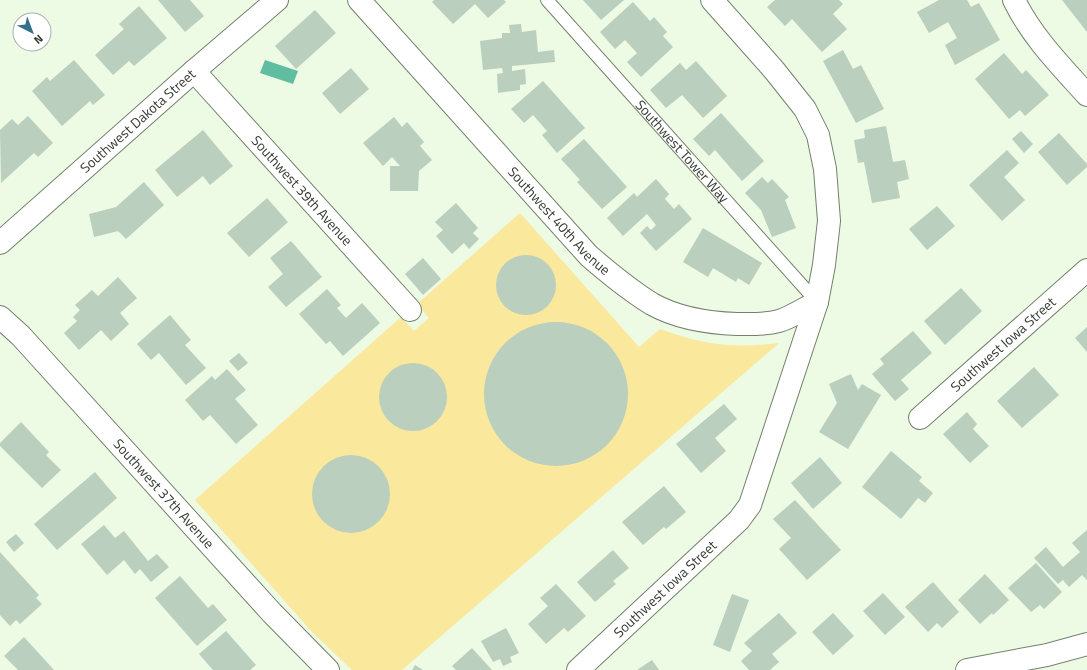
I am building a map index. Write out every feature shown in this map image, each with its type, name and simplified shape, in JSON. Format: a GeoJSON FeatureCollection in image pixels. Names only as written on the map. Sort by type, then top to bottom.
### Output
{"type":"FeatureCollection","features":[{"type":"Feature","properties":{"kind":"street","name":"Southwest Dakota Street"},"geometry":{"type":"LineString","coordinates":[[0,243],[194,71],[277,0]]}},
{"type":"Feature","properties":{"kind":"street","name":"Southwest 40th Avenue"},"geometry":{"type":"LineString","coordinates":[[359,0],[589,256],[614,277],[653,304],[670,312],[692,319],[718,323],[761,325],[780,321],[817,302]]}},
{"type":"Feature","properties":{"kind":"street"},"geometry":{"type":"LineString","coordinates":[[712,0],[774,70],[805,109],[818,135],[825,169],[829,221],[824,265],[817,302]]}},
{"type":"Feature","properties":{"kind":"street"},"geometry":{"type":"LineString","coordinates":[[1014,0],[1039,42],[1087,95]]}},
{"type":"Feature","properties":{"kind":"street","name":"Southwest 39th Avenue"},"geometry":{"type":"LineString","coordinates":[[194,71],[410,310]]}},
{"type":"Feature","properties":{"kind":"street","name":"Southwest Iowa Street"},"geometry":{"type":"LineString","coordinates":[[920,418],[1087,270]]}},
{"type":"Feature","properties":{"kind":"street","name":"Southwest Iowa Street"},"geometry":{"type":"LineString","coordinates":[[578,670],[739,520],[750,505],[817,302]]}},
{"type":"Feature","properties":{"kind":"street","name":"Southwest 37th Avenue"},"geometry":{"type":"LineString","coordinates":[[0,317],[21,336],[272,613],[328,670]]}},
{"type":"Feature","properties":{"kind":"street"},"geometry":{"type":"LineString","coordinates":[[967,670],[1047,655],[1087,644]]}},
{"type":"Feature","properties":{"kind":"lane","name":"Southwest Tower Way"},"geometry":{"type":"LineString","coordinates":[[547,0],[817,302]]}},
{"type":"Feature","properties":{"kind":"shaded area"},"geometry":{"type":"Polygon","coordinates":[[[265,60],[298,71],[293,84],[260,73],[265,60]]]}},
{"type":"Feature","properties":{"kind":"shaded area"},"geometry":{"type":"Polygon","coordinates":[[[520,213],[639,347],[660,329],[694,340],[720,344],[760,345],[779,343],[402,670],[352,670],[312,632],[195,500],[401,317],[414,331],[429,318],[417,304],[520,213]]]}},
{"type":"Feature","properties":{"kind":"building"},"geometry":{"type":"Polygon","coordinates":[[[158,0],[190,0],[204,16],[185,32],[158,0]]]}},
{"type":"Feature","properties":{"kind":"building"},"geometry":{"type":"Polygon","coordinates":[[[434,0],[504,0],[506,2],[488,18],[475,4],[453,24],[432,2],[434,0]]]}},
{"type":"Feature","properties":{"kind":"building"},"geometry":{"type":"Polygon","coordinates":[[[583,0],[624,0],[601,20],[583,0]]]}},
{"type":"Feature","properties":{"kind":"building"},"geometry":{"type":"Polygon","coordinates":[[[775,0],[839,0],[843,4],[833,14],[847,29],[822,52],[792,19],[785,26],[767,7],[775,0]]]}},
{"type":"Feature","properties":{"kind":"building"},"geometry":{"type":"Polygon","coordinates":[[[939,0],[967,0],[971,7],[979,3],[1000,40],[955,65],[945,45],[957,38],[948,22],[929,33],[917,12],[939,0]]]}},
{"type":"Feature","properties":{"kind":"building"},"geometry":{"type":"Polygon","coordinates":[[[1062,0],[1087,0],[1087,32],[1062,0]]]}},
{"type":"Feature","properties":{"kind":"building"},"geometry":{"type":"Polygon","coordinates":[[[633,2],[650,21],[654,17],[667,32],[663,36],[673,47],[641,77],[627,62],[637,53],[625,40],[615,49],[600,32],[633,2]]]}},
{"type":"Feature","properties":{"kind":"building"},"geometry":{"type":"Polygon","coordinates":[[[139,6],[167,38],[134,66],[129,61],[113,75],[95,55],[124,29],[119,24],[139,6]]]}},
{"type":"Feature","properties":{"kind":"building"},"geometry":{"type":"Polygon","coordinates":[[[315,10],[336,33],[296,69],[275,46],[315,10]]]}},
{"type":"Feature","properties":{"kind":"building"},"geometry":{"type":"Polygon","coordinates":[[[521,24],[522,32],[536,30],[538,52],[554,50],[555,62],[512,66],[512,71],[525,69],[526,84],[520,85],[520,90],[498,93],[497,74],[503,73],[502,68],[483,70],[480,41],[502,38],[502,33],[510,33],[509,25],[521,24]]]}},
{"type":"Feature","properties":{"kind":"building"},"geometry":{"type":"Polygon","coordinates":[[[843,50],[853,69],[861,65],[884,109],[856,123],[823,61],[843,50]]]}},
{"type":"Feature","properties":{"kind":"building"},"geometry":{"type":"Polygon","coordinates":[[[1004,53],[1022,74],[1026,70],[1049,95],[1025,116],[1020,110],[1009,119],[975,79],[1004,53]]]}},
{"type":"Feature","properties":{"kind":"building"},"geometry":{"type":"Polygon","coordinates":[[[74,60],[105,95],[93,105],[90,101],[62,126],[32,91],[47,77],[50,81],[74,60]]]}},
{"type":"Feature","properties":{"kind":"building"},"geometry":{"type":"Polygon","coordinates":[[[696,61],[727,96],[703,118],[682,95],[666,108],[650,90],[680,63],[686,70],[696,61]]]}},
{"type":"Feature","properties":{"kind":"building"},"geometry":{"type":"Polygon","coordinates":[[[351,68],[369,89],[340,114],[322,93],[351,68]]]}},
{"type":"Feature","properties":{"kind":"building"},"geometry":{"type":"Polygon","coordinates":[[[543,81],[585,128],[557,153],[542,135],[547,131],[533,115],[524,123],[511,109],[543,81]]]}},
{"type":"Feature","properties":{"kind":"building"},"geometry":{"type":"Polygon","coordinates":[[[721,113],[764,161],[742,181],[715,150],[709,156],[693,139],[721,113]]]}},
{"type":"Feature","properties":{"kind":"building"},"geometry":{"type":"Polygon","coordinates":[[[28,116],[53,143],[38,157],[34,153],[1,183],[0,130],[12,119],[18,125],[28,116]]]}},
{"type":"Feature","properties":{"kind":"building"},"geometry":{"type":"Polygon","coordinates":[[[394,117],[402,127],[407,122],[424,142],[420,146],[432,160],[419,171],[418,191],[390,191],[390,166],[400,166],[392,157],[383,166],[363,143],[394,117]]]}},
{"type":"Feature","properties":{"kind":"building"},"geometry":{"type":"Polygon","coordinates":[[[886,126],[893,162],[905,160],[909,179],[897,182],[900,198],[872,203],[864,162],[858,163],[854,140],[865,138],[864,130],[886,126]]]}},
{"type":"Feature","properties":{"kind":"building"},"geometry":{"type":"Polygon","coordinates":[[[203,130],[233,166],[210,185],[203,176],[177,197],[155,170],[203,130]]]}},
{"type":"Feature","properties":{"kind":"building"},"geometry":{"type":"Polygon","coordinates":[[[1021,131],[1033,144],[1024,153],[1012,139],[1021,131]]]}},
{"type":"Feature","properties":{"kind":"building"},"geometry":{"type":"Polygon","coordinates":[[[1059,133],[1087,164],[1087,167],[1067,185],[1038,152],[1059,133]]]}},
{"type":"Feature","properties":{"kind":"building"},"geometry":{"type":"Polygon","coordinates":[[[584,139],[627,187],[602,209],[577,182],[580,180],[561,159],[584,139]]]}},
{"type":"Feature","properties":{"kind":"building"},"geometry":{"type":"Polygon","coordinates":[[[1007,150],[1019,163],[1004,177],[1025,200],[1002,221],[969,185],[1007,150]]]}},
{"type":"Feature","properties":{"kind":"building"},"geometry":{"type":"Polygon","coordinates":[[[762,177],[768,183],[772,179],[789,197],[785,200],[796,228],[772,237],[761,210],[745,193],[762,177]]]}},
{"type":"Feature","properties":{"kind":"building"},"geometry":{"type":"Polygon","coordinates":[[[656,179],[669,194],[665,199],[674,209],[679,204],[692,219],[656,251],[640,233],[647,226],[651,230],[656,225],[647,214],[623,236],[607,218],[634,193],[637,197],[656,179]]]}},
{"type":"Feature","properties":{"kind":"building"},"geometry":{"type":"Polygon","coordinates":[[[144,182],[164,205],[126,239],[118,231],[94,237],[89,214],[116,207],[144,182]]]}},
{"type":"Feature","properties":{"kind":"building"},"geometry":{"type":"Polygon","coordinates":[[[267,198],[288,222],[249,257],[227,233],[267,198]]]}},
{"type":"Feature","properties":{"kind":"building"},"geometry":{"type":"Polygon","coordinates":[[[456,203],[478,228],[473,233],[479,239],[469,249],[464,243],[452,254],[436,236],[443,230],[435,222],[456,203]]]}},
{"type":"Feature","properties":{"kind":"building"},"geometry":{"type":"Polygon","coordinates":[[[937,206],[955,226],[927,250],[909,229],[937,206]]]}},
{"type":"Feature","properties":{"kind":"building"},"geometry":{"type":"Polygon","coordinates":[[[703,228],[762,263],[749,285],[738,278],[736,282],[713,268],[708,277],[683,262],[703,228]]]}},
{"type":"Feature","properties":{"kind":"building"},"geometry":{"type":"Polygon","coordinates":[[[291,241],[322,277],[286,307],[268,287],[283,274],[270,258],[291,241]]]}},
{"type":"Feature","properties":{"kind":"building"},"geometry":{"type":"Polygon","coordinates":[[[526,255],[542,260],[547,264],[551,269],[556,285],[551,301],[547,306],[542,310],[526,315],[510,310],[505,306],[501,301],[496,285],[501,269],[505,264],[510,260],[526,255]]]}},
{"type":"Feature","properties":{"kind":"building"},"geometry":{"type":"Polygon","coordinates":[[[423,258],[441,279],[423,295],[405,274],[423,258]]]}},
{"type":"Feature","properties":{"kind":"building"},"geometry":{"type":"Polygon","coordinates":[[[118,277],[137,298],[120,313],[129,324],[111,341],[101,330],[79,350],[64,333],[77,321],[73,317],[80,310],[75,305],[92,290],[98,296],[118,277]]]}},
{"type":"Feature","properties":{"kind":"building"},"geometry":{"type":"Polygon","coordinates":[[[961,288],[982,311],[945,345],[924,321],[961,288]]]}},
{"type":"Feature","properties":{"kind":"building"},"geometry":{"type":"Polygon","coordinates":[[[327,289],[341,305],[337,308],[346,318],[362,303],[380,323],[343,356],[330,341],[326,344],[299,314],[327,289]]]}},
{"type":"Feature","properties":{"kind":"building"},"geometry":{"type":"Polygon","coordinates":[[[170,315],[191,340],[185,345],[206,368],[186,385],[159,353],[151,360],[137,344],[170,315]]]}},
{"type":"Feature","properties":{"kind":"building"},"geometry":{"type":"Polygon","coordinates":[[[549,322],[563,322],[590,330],[602,338],[612,348],[623,366],[627,380],[627,408],[623,422],[612,440],[602,450],[584,461],[563,466],[549,466],[522,458],[510,450],[500,440],[489,422],[484,401],[484,387],[492,360],[500,348],[510,338],[528,327],[549,322]]]}},
{"type":"Feature","properties":{"kind":"building"},"geometry":{"type":"Polygon","coordinates":[[[1087,327],[1087,352],[1075,338],[1087,327]]]}},
{"type":"Feature","properties":{"kind":"building"},"geometry":{"type":"Polygon","coordinates":[[[913,331],[932,353],[901,380],[909,389],[895,401],[872,374],[884,364],[880,359],[913,331]]]}},
{"type":"Feature","properties":{"kind":"building"},"geometry":{"type":"Polygon","coordinates":[[[239,353],[248,363],[238,371],[229,361],[239,353]]]}},
{"type":"Feature","properties":{"kind":"building"},"geometry":{"type":"Polygon","coordinates":[[[413,363],[426,366],[437,373],[444,384],[447,397],[444,410],[437,421],[426,428],[413,431],[400,428],[389,421],[382,410],[379,397],[382,384],[389,373],[400,366],[413,363]]]}},
{"type":"Feature","properties":{"kind":"building"},"geometry":{"type":"Polygon","coordinates":[[[1034,367],[1059,395],[1022,428],[997,401],[1034,367]]]}},
{"type":"Feature","properties":{"kind":"building"},"geometry":{"type":"Polygon","coordinates":[[[227,369],[246,390],[235,399],[258,425],[236,444],[210,415],[203,421],[185,400],[212,376],[215,380],[227,369]]]}},
{"type":"Feature","properties":{"kind":"building"},"geometry":{"type":"Polygon","coordinates":[[[851,374],[858,390],[862,384],[881,395],[848,449],[819,432],[837,403],[829,384],[851,374]]]}},
{"type":"Feature","properties":{"kind":"building"},"geometry":{"type":"Polygon","coordinates":[[[724,404],[737,419],[715,438],[726,451],[701,473],[676,444],[724,404]]]}},
{"type":"Feature","properties":{"kind":"building"},"geometry":{"type":"Polygon","coordinates":[[[967,412],[977,424],[973,429],[989,446],[970,463],[943,434],[967,412]]]}},
{"type":"Feature","properties":{"kind":"building"},"geometry":{"type":"Polygon","coordinates":[[[21,422],[49,452],[46,455],[61,470],[42,488],[0,446],[0,443],[21,422]]]}},
{"type":"Feature","properties":{"kind":"building"},"geometry":{"type":"Polygon","coordinates":[[[891,451],[922,477],[919,481],[933,493],[925,503],[918,498],[901,519],[862,487],[891,451]]]}},
{"type":"Feature","properties":{"kind":"building"},"geometry":{"type":"Polygon","coordinates":[[[351,455],[366,458],[378,467],[387,479],[390,494],[387,509],[378,521],[366,530],[351,533],[336,530],[324,521],[315,509],[312,494],[315,479],[324,467],[336,458],[351,455]]]}},
{"type":"Feature","properties":{"kind":"building"},"geometry":{"type":"Polygon","coordinates":[[[820,457],[842,483],[813,509],[791,483],[820,457]]]}},
{"type":"Feature","properties":{"kind":"building"},"geometry":{"type":"Polygon","coordinates":[[[95,472],[117,498],[57,550],[34,524],[95,472]]]}},
{"type":"Feature","properties":{"kind":"building"},"geometry":{"type":"Polygon","coordinates":[[[664,486],[686,512],[666,529],[664,527],[643,545],[622,522],[664,486]]]}},
{"type":"Feature","properties":{"kind":"building"},"geometry":{"type":"Polygon","coordinates":[[[795,500],[841,550],[807,580],[779,549],[791,538],[773,519],[795,500]]]}},
{"type":"Feature","properties":{"kind":"building"},"geometry":{"type":"Polygon","coordinates":[[[104,525],[115,538],[124,531],[148,561],[157,554],[169,567],[151,582],[140,569],[135,574],[124,560],[107,575],[81,544],[104,525]]]}},
{"type":"Feature","properties":{"kind":"building"},"geometry":{"type":"Polygon","coordinates":[[[1087,530],[1087,580],[1082,575],[1069,587],[1063,580],[1058,584],[1034,558],[1046,547],[1063,567],[1080,552],[1072,543],[1087,530]]]}},
{"type":"Feature","properties":{"kind":"building"},"geometry":{"type":"Polygon","coordinates":[[[16,534],[24,543],[14,552],[6,542],[16,534]]]}},
{"type":"Feature","properties":{"kind":"building"},"geometry":{"type":"Polygon","coordinates":[[[613,550],[629,568],[613,581],[616,584],[595,602],[577,582],[613,550]]]}},
{"type":"Feature","properties":{"kind":"building"},"geometry":{"type":"Polygon","coordinates":[[[0,552],[39,595],[36,598],[42,604],[20,624],[16,620],[10,626],[0,615],[0,552]]]}},
{"type":"Feature","properties":{"kind":"building"},"geometry":{"type":"Polygon","coordinates":[[[1036,563],[1062,592],[1044,609],[1040,605],[1031,612],[1008,588],[1036,563]]]}},
{"type":"Feature","properties":{"kind":"building"},"geometry":{"type":"Polygon","coordinates":[[[985,574],[1009,600],[993,615],[992,613],[980,624],[958,600],[985,574]]]}},
{"type":"Feature","properties":{"kind":"building"},"geometry":{"type":"Polygon","coordinates":[[[180,576],[208,608],[213,604],[227,620],[197,646],[155,598],[180,576]]]}},
{"type":"Feature","properties":{"kind":"building"},"geometry":{"type":"Polygon","coordinates":[[[933,582],[959,612],[942,628],[937,623],[928,632],[905,607],[933,582]]]}},
{"type":"Feature","properties":{"kind":"building"},"geometry":{"type":"Polygon","coordinates":[[[556,584],[586,616],[568,632],[564,628],[546,644],[528,624],[548,606],[540,598],[556,584]]]}},
{"type":"Feature","properties":{"kind":"building"},"geometry":{"type":"Polygon","coordinates":[[[883,593],[905,617],[885,635],[863,611],[883,593]]]}},
{"type":"Feature","properties":{"kind":"building"},"geometry":{"type":"Polygon","coordinates":[[[732,594],[749,600],[730,652],[713,645],[732,594]]]}},
{"type":"Feature","properties":{"kind":"building"},"geometry":{"type":"Polygon","coordinates":[[[779,613],[797,633],[772,654],[779,662],[770,670],[749,670],[741,661],[752,651],[744,643],[779,613]]]}},
{"type":"Feature","properties":{"kind":"building"},"geometry":{"type":"Polygon","coordinates":[[[833,613],[854,636],[833,655],[812,632],[833,613]]]}},
{"type":"Feature","properties":{"kind":"building"},"geometry":{"type":"Polygon","coordinates":[[[506,628],[519,653],[510,657],[512,662],[503,666],[500,659],[493,662],[481,641],[506,628]]]}},
{"type":"Feature","properties":{"kind":"building"},"geometry":{"type":"Polygon","coordinates":[[[226,631],[256,665],[250,670],[213,670],[199,654],[226,631]]]}},
{"type":"Feature","properties":{"kind":"building"},"geometry":{"type":"Polygon","coordinates":[[[24,637],[54,670],[18,670],[4,656],[24,637]]]}},
{"type":"Feature","properties":{"kind":"building"},"geometry":{"type":"Polygon","coordinates":[[[472,648],[492,670],[456,670],[452,666],[472,648]]]}},
{"type":"Feature","properties":{"kind":"building"},"geometry":{"type":"Polygon","coordinates":[[[652,660],[659,670],[637,670],[652,660]]]}},
{"type":"Feature","properties":{"kind":"building"},"geometry":{"type":"Polygon","coordinates":[[[415,665],[423,670],[412,670],[415,665]]]}}]}
